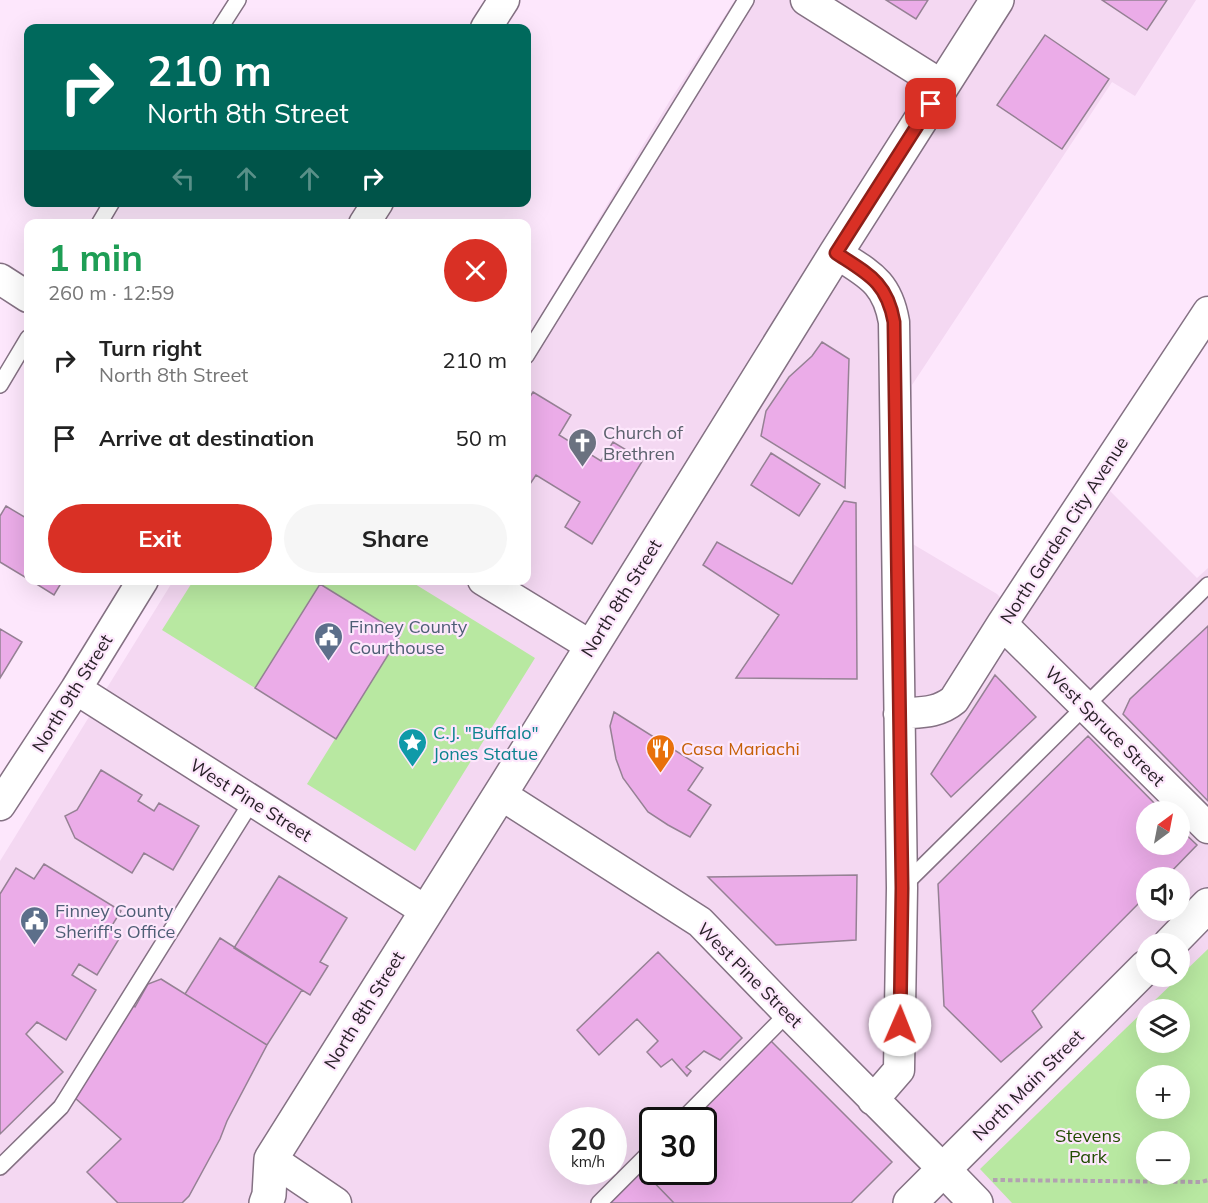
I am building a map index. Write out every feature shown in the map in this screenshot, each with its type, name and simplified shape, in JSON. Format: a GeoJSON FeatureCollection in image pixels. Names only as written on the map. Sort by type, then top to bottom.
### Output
{"type":"FeatureCollection","features":[{"type":"Feature","properties":{"kind":"street"},"geometry":{"type":"LineString","coordinates":[[489,24],[504,0]]}},
{"type":"Feature","properties":{"kind":"street"},"geometry":{"type":"LineString","coordinates":[[806,0],[942,86]]}},
{"type":"Feature","properties":{"kind":"street","name":"North 8th Street"},"geometry":{"type":"LineString","coordinates":[[266,1203],[269,1195],[271,1159],[836,253],[997,0]]}},
{"type":"Feature","properties":{"kind":"street"},"geometry":{"type":"LineString","coordinates":[[836,253],[875,279],[885,292],[894,322],[902,888],[899,1070],[873,1100]]}},
{"type":"Feature","properties":{"kind":"street"},"geometry":{"type":"LineString","coordinates":[[0,279],[24,294]]}},
{"type":"Feature","properties":{"kind":"street","name":"North Garden City Avenue"},"geometry":{"type":"LineString","coordinates":[[899,714],[935,711],[945,708],[954,700],[1208,312]]}},
{"type":"Feature","properties":{"kind":"street","name":"North 9th Street"},"geometry":{"type":"LineString","coordinates":[[0,806],[140,585]]}},
{"type":"Feature","properties":{"kind":"street"},"geometry":{"type":"LineString","coordinates":[[491,585],[591,646]]}},
{"type":"Feature","properties":{"kind":"street","name":"West Spruce Street"},"geometry":{"type":"LineString","coordinates":[[1002,624],[1208,828]]}},
{"type":"Feature","properties":{"kind":"street","name":"West Pine Street"},"geometry":{"type":"LineString","coordinates":[[76,689],[426,911]]}},
{"type":"Feature","properties":{"kind":"street","name":"West Pine Street"},"geometry":{"type":"LineString","coordinates":[[500,794],[700,922],[947,1174]]}},
{"type":"Feature","properties":{"kind":"street"},"geometry":{"type":"LineString","coordinates":[[1181,933],[1208,905]]}},
{"type":"Feature","properties":{"kind":"street","name":"North Main Street"},"geometry":{"type":"LineString","coordinates":[[910,1203],[947,1174],[1136,977]]}},
{"type":"Feature","properties":{"kind":"street"},"geometry":{"type":"LineString","coordinates":[[271,1159],[336,1203]]}},
{"type":"Feature","properties":{"kind":"street"},"geometry":{"type":"LineString","coordinates":[[947,1174],[976,1203]]}},
{"type":"Feature","properties":{"kind":"lane"},"geometry":{"type":"LineString","coordinates":[[223,24],[238,0]]}},
{"type":"Feature","properties":{"kind":"lane"},"geometry":{"type":"LineString","coordinates":[[531,348],[747,0]]}},
{"type":"Feature","properties":{"kind":"lane"},"geometry":{"type":"LineString","coordinates":[[0,385],[24,345]]}},
{"type":"Feature","properties":{"kind":"lane"},"geometry":{"type":"LineString","coordinates":[[902,888],[1208,585]]}},
{"type":"Feature","properties":{"kind":"lane"},"geometry":{"type":"LineString","coordinates":[[0,1167],[61,1107],[252,801]]}},
{"type":"Feature","properties":{"kind":"lane"},"geometry":{"type":"LineString","coordinates":[[695,1107],[788,1013]]}},
{"type":"Feature","properties":{"kind":"lane"},"geometry":{"type":"LineString","coordinates":[[599,1203],[639,1163]]}},
{"type":"Feature","properties":{"kind":"path"},"geometry":{"type":"LineString","coordinates":[[947,1174],[1202,1182],[1208,1180]]}},
{"type":"Feature","properties":{"kind":"shaded area"},"geometry":{"type":"Polygon","coordinates":[[[735,0],[1196,0],[1135,96],[1112,82],[912,385],[911,543],[997,594],[1023,622],[1110,491],[1197,578],[1208,568],[1208,1203],[0,1203],[0,861],[171,585],[531,585],[531,331],[669,102],[735,0]]]}},
{"type":"Feature","properties":{"kind":"green space"},"geometry":{"type":"Polygon","coordinates":[[[190,585],[319,585],[255,688],[162,630],[190,585]]]}},
{"type":"Feature","properties":{"kind":"green space"},"geometry":{"type":"Polygon","coordinates":[[[322,585],[416,585],[535,658],[415,851],[307,784],[400,634],[322,585]]]}},
{"type":"Feature","properties":{"kind":"green space","name":"Stevens Park"},"geometry":{"type":"Polygon","coordinates":[[[1208,949],[1208,1203],[1012,1203],[980,1169],[1136,1018],[1136,1053],[1190,1053],[1190,999],[1156,999],[1169,987],[1190,987],[1190,966],[1208,949]]]}},
{"type":"Feature","properties":{"kind":"building"},"geometry":{"type":"Polygon","coordinates":[[[886,0],[928,0],[916,19],[886,0]]]}},
{"type":"Feature","properties":{"kind":"building"},"geometry":{"type":"Polygon","coordinates":[[[1102,0],[1167,0],[1147,30],[1102,0]]]}},
{"type":"Feature","properties":{"kind":"building"},"geometry":{"type":"Polygon","coordinates":[[[1045,35],[1109,79],[1062,149],[997,105],[1045,35]]]}},
{"type":"Feature","properties":{"kind":"building"},"geometry":{"type":"Polygon","coordinates":[[[822,342],[849,359],[845,488],[761,436],[766,411],[789,377],[812,356],[822,342]]]}},
{"type":"Feature","properties":{"kind":"building","name":"Church of Brethren"},"geometry":{"type":"Polygon","coordinates":[[[533,392],[571,415],[559,435],[601,461],[613,442],[643,460],[592,544],[565,527],[580,502],[536,475],[531,482],[531,395],[533,392]]]}},
{"type":"Feature","properties":{"kind":"building"},"geometry":{"type":"Polygon","coordinates":[[[771,453],[820,484],[799,516],[751,485],[771,453]]]}},
{"type":"Feature","properties":{"kind":"building"},"geometry":{"type":"Polygon","coordinates":[[[844,501],[856,503],[857,679],[736,678],[779,615],[703,565],[717,542],[792,584],[844,501]]]}},
{"type":"Feature","properties":{"kind":"building"},"geometry":{"type":"Polygon","coordinates":[[[6,506],[24,517],[24,577],[0,562],[0,516],[6,506]]]}},
{"type":"Feature","properties":{"kind":"building"},"geometry":{"type":"Polygon","coordinates":[[[38,585],[60,585],[54,595],[38,585]]]}},
{"type":"Feature","properties":{"kind":"building","name":"Finney County Courthouse"},"geometry":{"type":"Polygon","coordinates":[[[319,585],[401,634],[336,739],[255,688],[319,585]]]}},
{"type":"Feature","properties":{"kind":"building"},"geometry":{"type":"Polygon","coordinates":[[[1208,626],[1208,801],[1123,714],[1130,699],[1208,626]]]}},
{"type":"Feature","properties":{"kind":"building"},"geometry":{"type":"Polygon","coordinates":[[[0,629],[22,642],[0,678],[0,629]]]}},
{"type":"Feature","properties":{"kind":"building"},"geometry":{"type":"Polygon","coordinates":[[[995,675],[1036,717],[951,797],[931,774],[995,675]]]}},
{"type":"Feature","properties":{"kind":"building","name":"Casa Mariachi"},"geometry":{"type":"Polygon","coordinates":[[[614,712],[703,768],[688,790],[711,805],[690,837],[648,812],[623,778],[616,759],[610,726],[614,712]]]}},
{"type":"Feature","properties":{"kind":"building"},"geometry":{"type":"Polygon","coordinates":[[[1088,736],[1152,801],[1136,801],[1136,855],[1187,855],[1176,867],[1136,867],[1136,906],[1032,1011],[1042,1027],[1001,1062],[944,1006],[938,884],[1088,736]]]}},
{"type":"Feature","properties":{"kind":"building"},"geometry":{"type":"Polygon","coordinates":[[[101,770],[142,795],[138,801],[154,811],[159,803],[199,826],[173,870],[144,853],[132,873],[75,838],[65,816],[77,810],[101,770]]]}},
{"type":"Feature","properties":{"kind":"building"},"geometry":{"type":"Polygon","coordinates":[[[1190,838],[1197,845],[1190,852],[1190,838]]]}},
{"type":"Feature","properties":{"kind":"building"},"geometry":{"type":"Polygon","coordinates":[[[44,864],[121,911],[111,927],[122,934],[97,975],[79,964],[72,975],[96,990],[66,1040],[37,1022],[26,1034],[63,1072],[0,1134],[0,894],[16,868],[34,879],[44,864]]]}},
{"type":"Feature","properties":{"kind":"building"},"geometry":{"type":"Polygon","coordinates":[[[857,875],[856,940],[776,945],[708,877],[857,875]]]}},
{"type":"Feature","properties":{"kind":"building"},"geometry":{"type":"Polygon","coordinates":[[[279,876],[347,918],[320,962],[328,966],[310,995],[234,948],[279,876]]]}},
{"type":"Feature","properties":{"kind":"building"},"geometry":{"type":"Polygon","coordinates":[[[220,938],[302,990],[267,1045],[185,994],[220,938]]]}},
{"type":"Feature","properties":{"kind":"building"},"geometry":{"type":"Polygon","coordinates":[[[658,952],[742,1038],[720,1060],[704,1051],[686,1067],[691,1071],[687,1076],[672,1059],[661,1067],[647,1052],[658,1041],[637,1019],[599,1055],[577,1030],[658,952]]]}},
{"type":"Feature","properties":{"kind":"building"},"geometry":{"type":"Polygon","coordinates":[[[161,979],[267,1045],[189,1196],[182,1203],[118,1203],[87,1172],[121,1139],[74,1097],[127,1001],[135,1007],[148,984],[161,979]]]}},
{"type":"Feature","properties":{"kind":"building"},"geometry":{"type":"Polygon","coordinates":[[[770,1040],[892,1162],[851,1203],[674,1203],[657,1185],[717,1185],[717,1107],[701,1107],[770,1040]]]}},
{"type":"Feature","properties":{"kind":"building"},"geometry":{"type":"Polygon","coordinates":[[[639,1169],[639,1185],[657,1185],[674,1203],[605,1203],[623,1185],[627,1185],[627,1181],[639,1169]]]}},
{"type":"Feature","properties":{"kind":"place","name":"Church of Brethren"},"geometry":{"type":"Point","coordinates":[582,468]}},
{"type":"Feature","properties":{"kind":"place","name":"Finney County Courthouse"},"geometry":{"type":"Point","coordinates":[328,662]}},
{"type":"Feature","properties":{"kind":"place","name":"C.J. \"Buffalo\" Jones Statue"},"geometry":{"type":"Point","coordinates":[412,768]}},
{"type":"Feature","properties":{"kind":"place","name":"Casa Mariachi"},"geometry":{"type":"Point","coordinates":[660,774]}},
{"type":"Feature","properties":{"kind":"place","name":"Finney County Sheriff's Office"},"geometry":{"type":"Point","coordinates":[34,946]}},
{"type":"Feature","properties":{"kind":"route"},"geometry":{"type":"LineString","coordinates":[[900,1025],[902,888],[894,322],[885,292],[875,279],[836,253],[931,104]]}}]}
